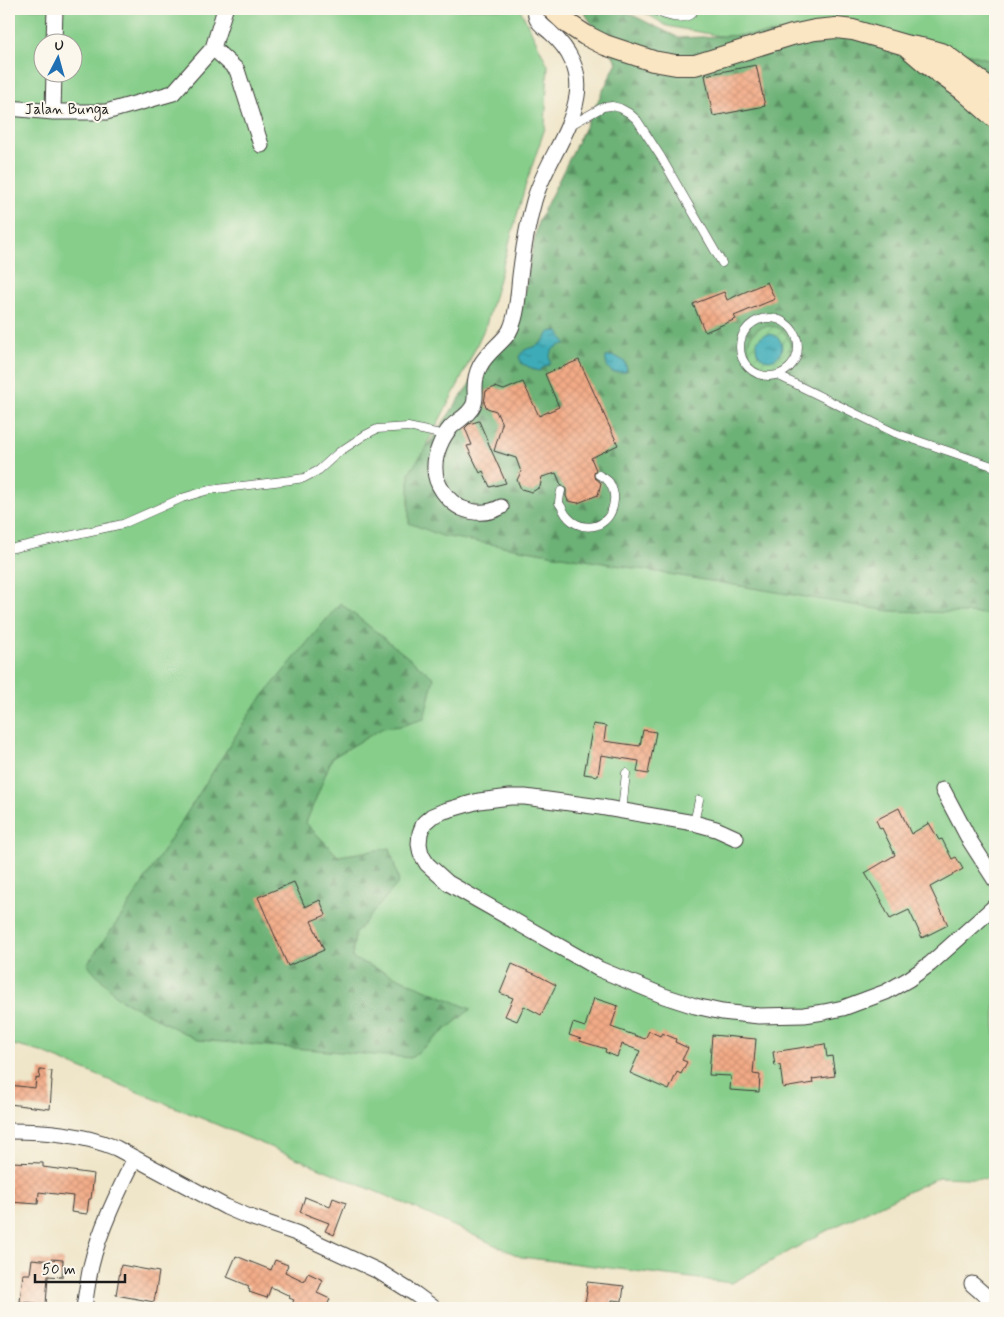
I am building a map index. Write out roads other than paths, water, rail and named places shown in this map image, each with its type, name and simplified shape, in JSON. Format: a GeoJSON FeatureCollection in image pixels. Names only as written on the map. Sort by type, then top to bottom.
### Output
{"type":"FeatureCollection","features":[{"type":"Feature","properties":{"kind":"street"},"geometry":{"type":"LineString","coordinates":[[54,32],[55,9]]}},
{"type":"Feature","properties":{"kind":"street","name":"Jalan Bunga"},"geometry":{"type":"LineString","coordinates":[[9,108],[54,112],[106,112],[173,93],[213,48],[225,9]]}},
{"type":"Feature","properties":{"kind":"street"},"geometry":{"type":"LineString","coordinates":[[501,507],[494,511],[476,513],[460,507],[439,486],[435,469],[436,457],[445,435],[474,406],[477,374],[480,365],[510,331],[516,308],[525,242],[535,199],[574,110],[579,83],[575,68],[565,48],[539,22],[536,16],[536,9]]}},
{"type":"Feature","properties":{"kind":"street"},"geometry":{"type":"LineString","coordinates":[[552,9],[567,23],[605,45],[653,61],[676,65],[695,66],[792,35],[815,30],[836,28],[853,30],[905,46],[944,54],[995,92]]}},
{"type":"Feature","properties":{"kind":"street"},"geometry":{"type":"LineString","coordinates":[[905,46],[926,64],[963,90],[995,118]]}},
{"type":"Feature","properties":{"kind":"street"},"geometry":{"type":"LineString","coordinates":[[213,48],[237,70],[261,145]]}},
{"type":"Feature","properties":{"kind":"street"},"geometry":{"type":"LineString","coordinates":[[54,82],[54,112]]}},
{"type":"Feature","properties":{"kind":"street"},"geometry":{"type":"LineString","coordinates":[[943,790],[970,841],[995,880]]}},
{"type":"Feature","properties":{"kind":"street"},"geometry":{"type":"LineString","coordinates":[[736,838],[716,829],[694,823],[525,797],[510,797],[479,801],[432,816],[424,823],[420,833],[419,844],[421,854],[427,864],[448,883],[599,969],[664,996],[695,1006],[738,1014],[804,1015],[843,1008],[886,992],[930,964],[995,906]]}},
{"type":"Feature","properties":{"kind":"street"},"geometry":{"type":"LineString","coordinates":[[9,1131],[64,1134],[99,1141],[135,1158],[226,1207],[296,1233],[378,1271],[434,1308]]}},
{"type":"Feature","properties":{"kind":"street"},"geometry":{"type":"LineString","coordinates":[[84,1308],[96,1251],[112,1206],[135,1158]]}},
{"type":"Feature","properties":{"kind":"street"},"geometry":{"type":"LineString","coordinates":[[972,1284],[995,1304]]}},
{"type":"Feature","properties":{"kind":"lane"},"geometry":{"type":"LineString","coordinates":[[651,9],[679,18],[688,16],[696,9]]}},
{"type":"Feature","properties":{"kind":"lane"},"geometry":{"type":"LineString","coordinates":[[568,126],[603,107],[612,106],[629,113],[636,120],[661,157],[722,262]]}},
{"type":"Feature","properties":{"kind":"lane"},"geometry":{"type":"LineString","coordinates":[[777,375],[793,363],[797,354],[798,344],[796,335],[790,326],[782,320],[762,318],[746,328],[740,345],[740,354],[744,362],[751,369],[759,374],[777,375],[895,433],[995,467]]}},
{"type":"Feature","properties":{"kind":"lane"},"geometry":{"type":"LineString","coordinates":[[9,549],[108,529],[182,498],[209,490],[304,478],[319,470],[339,452],[377,429],[408,427],[445,435]]}},
{"type":"Feature","properties":{"kind":"lane"},"geometry":{"type":"LineString","coordinates":[[561,491],[559,502],[568,519],[581,525],[591,526],[600,524],[608,518],[613,510],[615,496],[609,481],[600,475]]}},
{"type":"Feature","properties":{"kind":"lane"},"geometry":{"type":"LineString","coordinates":[[622,811],[626,773]]}},
{"type":"Feature","properties":{"kind":"lane"},"geometry":{"type":"LineString","coordinates":[[694,823],[699,800]]}},
{"type":"Feature","properties":{"kind":"water"},"geometry":{"type":"Polygon","coordinates":[[[556,331],[560,333],[566,344],[556,347],[552,351],[549,365],[539,371],[522,364],[519,357],[521,353],[541,343],[549,332],[556,331]]]}},
{"type":"Feature","properties":{"kind":"water"},"geometry":{"type":"Polygon","coordinates":[[[769,334],[778,338],[782,347],[778,356],[769,360],[760,356],[756,347],[760,338],[769,334]]]}},
{"type":"Feature","properties":{"kind":"water"},"geometry":{"type":"Polygon","coordinates":[[[606,357],[617,357],[625,362],[627,369],[625,372],[612,372],[607,366],[606,359],[606,357]]]}}]}
